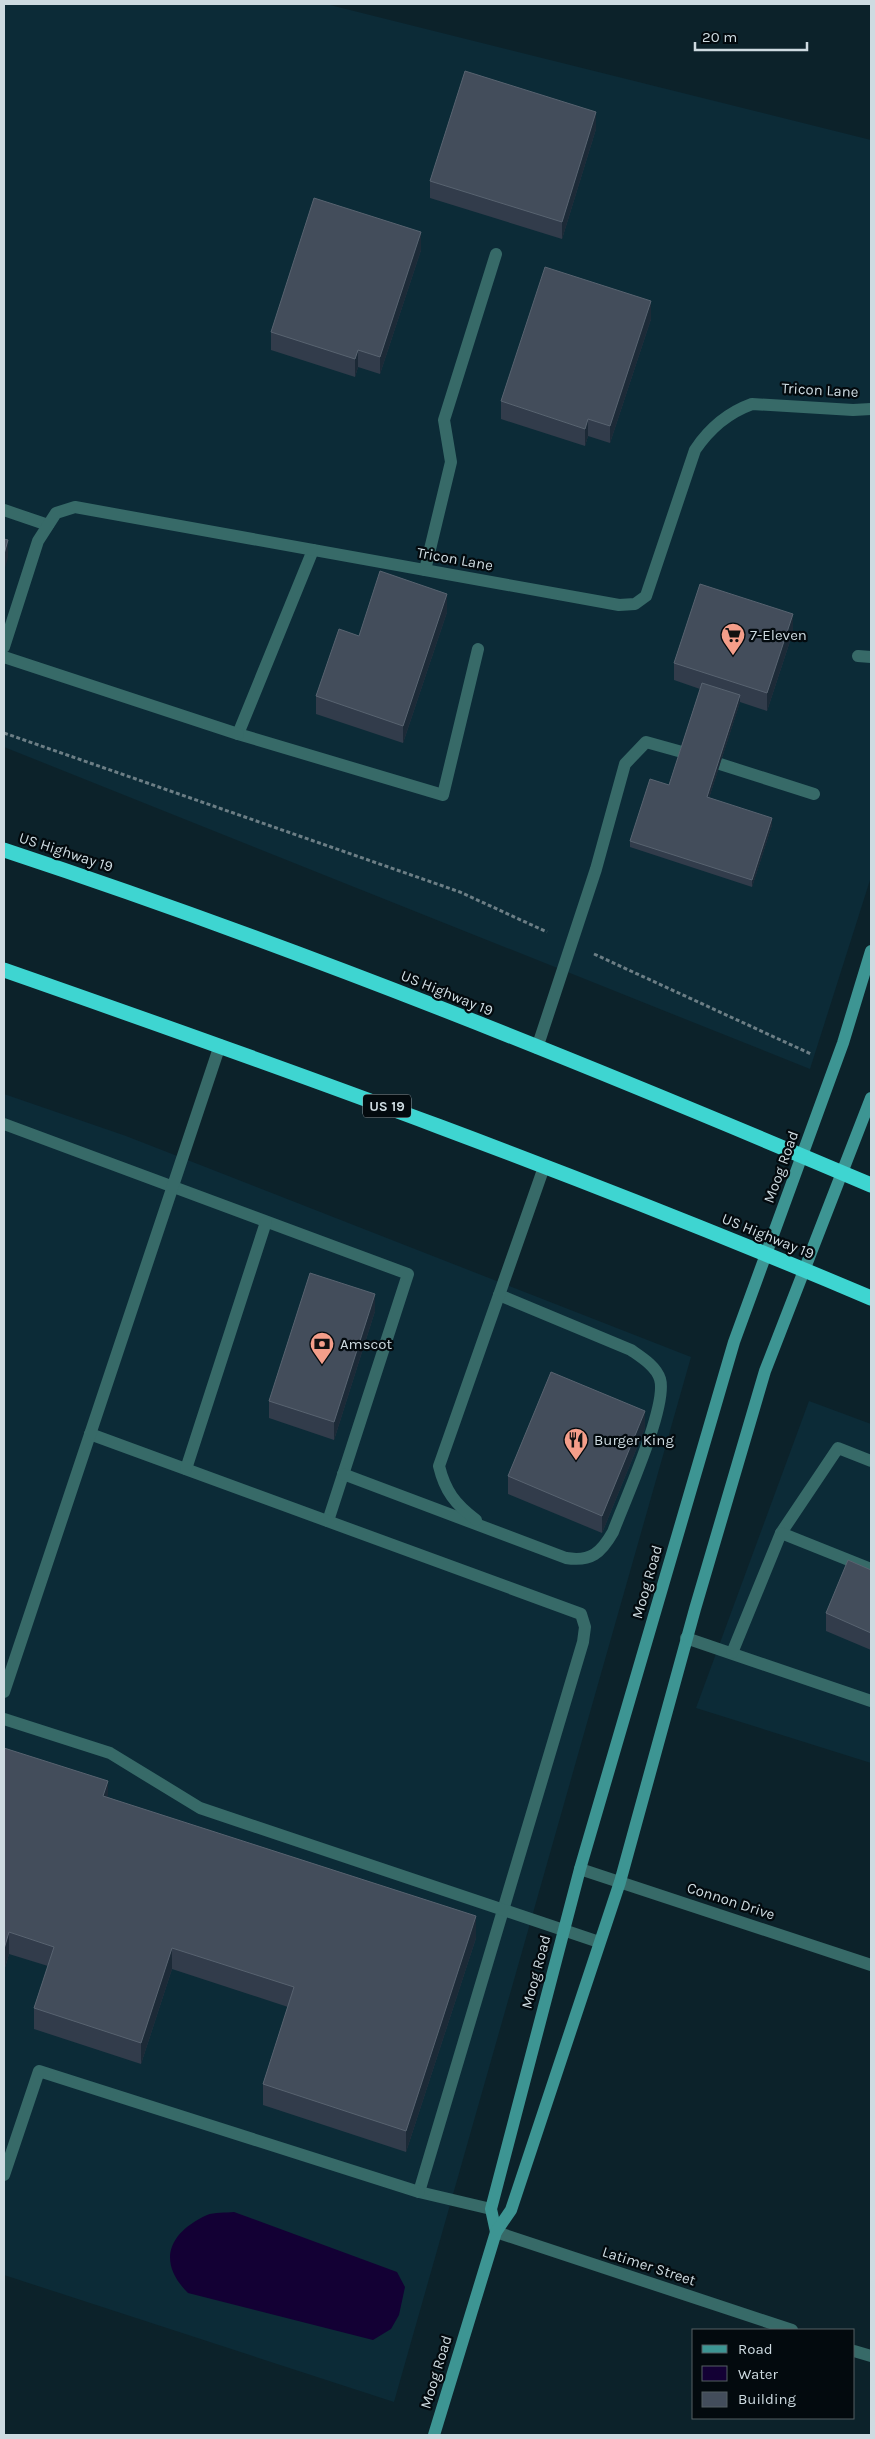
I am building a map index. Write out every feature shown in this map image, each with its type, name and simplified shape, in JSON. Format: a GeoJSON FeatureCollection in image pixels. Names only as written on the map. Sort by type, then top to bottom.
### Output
{"type":"FeatureCollection","features":[{"type":"Feature","properties":{"kind":"highway","name":"US Highway 19"},"geometry":{"type":"LineString","coordinates":[[4,850],[106,884],[325,962],[871,1185]]}},
{"type":"Feature","properties":{"kind":"highway","name":"US Highway 19"},"geometry":{"type":"LineString","coordinates":[[4,970],[220,1045],[456,1131],[767,1254],[871,1298]]}},
{"type":"Feature","properties":{"kind":"street"},"geometry":{"type":"LineString","coordinates":[[425,570],[451,462],[444,420],[496,254]]}},
{"type":"Feature","properties":{"kind":"street","name":"Tricon Lane"},"geometry":{"type":"LineString","coordinates":[[4,647],[38,541],[56,512],[75,507],[619,605],[635,604],[646,596],[695,450],[705,435],[719,422],[736,410],[752,404],[853,410],[871,408]]}},
{"type":"Feature","properties":{"kind":"street"},"geometry":{"type":"LineString","coordinates":[[4,510],[48,525]]}},
{"type":"Feature","properties":{"kind":"street"},"geometry":{"type":"LineString","coordinates":[[238,734],[313,550]]}},
{"type":"Feature","properties":{"kind":"street"},"geometry":{"type":"LineString","coordinates":[[4,657],[238,734],[443,795],[478,649]]}},
{"type":"Feature","properties":{"kind":"street"},"geometry":{"type":"LineString","coordinates":[[858,656],[871,657]]}},
{"type":"Feature","properties":{"kind":"street"},"geometry":{"type":"LineString","coordinates":[[537,1048],[596,869],[624,764],[646,742],[682,752]]}},
{"type":"Feature","properties":{"kind":"street"},"geometry":{"type":"LineString","coordinates":[[720,764],[814,794]]}},
{"type":"Feature","properties":{"kind":"street","name":"Moog Road"},"geometry":{"type":"LineString","coordinates":[[496,2232],[491,2209],[580,1869],[734,1342],[844,1040],[871,950]]}},
{"type":"Feature","properties":{"kind":"street"},"geometry":{"type":"LineString","coordinates":[[4,1692],[220,1045]]}},
{"type":"Feature","properties":{"kind":"street","name":"Moog Road"},"geometry":{"type":"LineString","coordinates":[[434,2435],[496,2232],[511,2210],[620,1882],[686,1638],[765,1371],[871,1098]]}},
{"type":"Feature","properties":{"kind":"street"},"geometry":{"type":"LineString","coordinates":[[4,1124],[408,1274],[328,1521]]}},
{"type":"Feature","properties":{"kind":"street"},"geometry":{"type":"LineString","coordinates":[[483,1526],[453,1499],[443,1484],[439,1466],[544,1167]]}},
{"type":"Feature","properties":{"kind":"street"},"geometry":{"type":"LineString","coordinates":[[186,1469],[266,1222]]}},
{"type":"Feature","properties":{"kind":"street"},"geometry":{"type":"LineString","coordinates":[[343,1474],[566,1558],[579,1560],[594,1555],[604,1547],[613,1532],[656,1418],[661,1398],[660,1379],[649,1363],[631,1350],[499,1295]]}},
{"type":"Feature","properties":{"kind":"street"},"geometry":{"type":"LineString","coordinates":[[90,1434],[581,1614],[585,1627],[583,1642],[419,2192]]}},
{"type":"Feature","properties":{"kind":"street"},"geometry":{"type":"LineString","coordinates":[[732,1653],[781,1533],[838,1448],[871,1460]]}},
{"type":"Feature","properties":{"kind":"street"},"geometry":{"type":"LineString","coordinates":[[781,1533],[871,1569]]}},
{"type":"Feature","properties":{"kind":"street"},"geometry":{"type":"LineString","coordinates":[[686,1638],[871,1701]]}},
{"type":"Feature","properties":{"kind":"street"},"geometry":{"type":"LineString","coordinates":[[4,1719],[110,1753],[200,1808],[599,1942]]}},
{"type":"Feature","properties":{"kind":"street","name":"Connon Drive"},"geometry":{"type":"LineString","coordinates":[[580,1869],[871,1965]]}},
{"type":"Feature","properties":{"kind":"street"},"geometry":{"type":"LineString","coordinates":[[4,2175],[39,2072],[419,2192],[491,2209]]}},
{"type":"Feature","properties":{"kind":"street","name":"Latimer Street"},"geometry":{"type":"LineString","coordinates":[[496,2232],[789,2329]]}},
{"type":"Feature","properties":{"kind":"street"},"geometry":{"type":"LineString","coordinates":[[855,2350],[871,2356]]}},
{"type":"Feature","properties":{"kind":"path"},"geometry":{"type":"LineString","coordinates":[[4,733],[460,892],[763,1032]]}},
{"type":"Feature","properties":{"kind":"shaded area"},"geometry":{"type":"Polygon","coordinates":[[[4,4],[326,4],[871,140],[871,877],[810,1069],[4,747],[4,4]]]}},
{"type":"Feature","properties":{"kind":"shaded area"},"geometry":{"type":"Polygon","coordinates":[[[4,1094],[126,1136],[691,1357],[394,2402],[4,2275],[4,1094]]]}},
{"type":"Feature","properties":{"kind":"shaded area"},"geometry":{"type":"Polygon","coordinates":[[[809,1401],[871,1424],[871,1763],[696,1708],[809,1401]]]}},
{"type":"Feature","properties":{"kind":"water"},"geometry":{"type":"Polygon","coordinates":[[[234,2212],[397,2272],[405,2287],[399,2315],[391,2329],[373,2340],[188,2293],[172,2270],[171,2249],[176,2239],[183,2230],[207,2215],[234,2212]]]}},
{"type":"Feature","properties":{"kind":"building"},"geometry":{"type":"Polygon","coordinates":[[[465,71],[596,112],[562,222],[430,181],[465,71]]]}},
{"type":"Feature","properties":{"kind":"building"},"geometry":{"type":"Polygon","coordinates":[[[314,198],[421,232],[380,357],[358,350],[355,359],[271,332],[314,198]]]}},
{"type":"Feature","properties":{"kind":"building"},"geometry":{"type":"Polygon","coordinates":[[[545,267],[651,301],[610,426],[588,419],[585,429],[501,401],[545,267]]]}},
{"type":"Feature","properties":{"kind":"building"},"geometry":{"type":"Polygon","coordinates":[[[4,539],[8,540],[4,554],[4,539]]]}},
{"type":"Feature","properties":{"kind":"building"},"geometry":{"type":"Polygon","coordinates":[[[380,571],[447,594],[403,726],[316,696],[339,629],[359,636],[380,571]]]}},
{"type":"Feature","properties":{"kind":"building","name":"7-Eleven"},"geometry":{"type":"Polygon","coordinates":[[[700,584],[793,614],[767,693],[674,663],[700,584]]]}},
{"type":"Feature","properties":{"kind":"building"},"geometry":{"type":"Polygon","coordinates":[[[702,683],[740,695],[707,797],[772,818],[752,880],[630,841],[650,779],[669,785],[702,683]]]}},
{"type":"Feature","properties":{"kind":"building","name":"Amscot"},"geometry":{"type":"Polygon","coordinates":[[[310,1273],[375,1294],[334,1422],[269,1401],[310,1273]]]}},
{"type":"Feature","properties":{"kind":"building","name":"Burger King"},"geometry":{"type":"Polygon","coordinates":[[[551,1372],[645,1411],[602,1516],[508,1476],[551,1372]]]}},
{"type":"Feature","properties":{"kind":"building"},"geometry":{"type":"Polygon","coordinates":[[[848,1560],[871,1570],[871,1633],[826,1613],[848,1560]]]}},
{"type":"Feature","properties":{"kind":"building"},"geometry":{"type":"Polygon","coordinates":[[[4,1748],[108,1781],[103,1796],[476,1916],[406,2131],[263,2084],[294,1987],[172,1948],[141,2043],[34,2008],[54,1947],[9,1932],[4,1949],[4,1748]]]}},
{"type":"Feature","properties":{"kind":"place","name":"7-Eleven"},"geometry":{"type":"Point","coordinates":[733,656]}},
{"type":"Feature","properties":{"kind":"place","name":"Amscot"},"geometry":{"type":"Point","coordinates":[322,1365]}},
{"type":"Feature","properties":{"kind":"place","name":"Burger King"},"geometry":{"type":"Point","coordinates":[576,1461]}}]}
